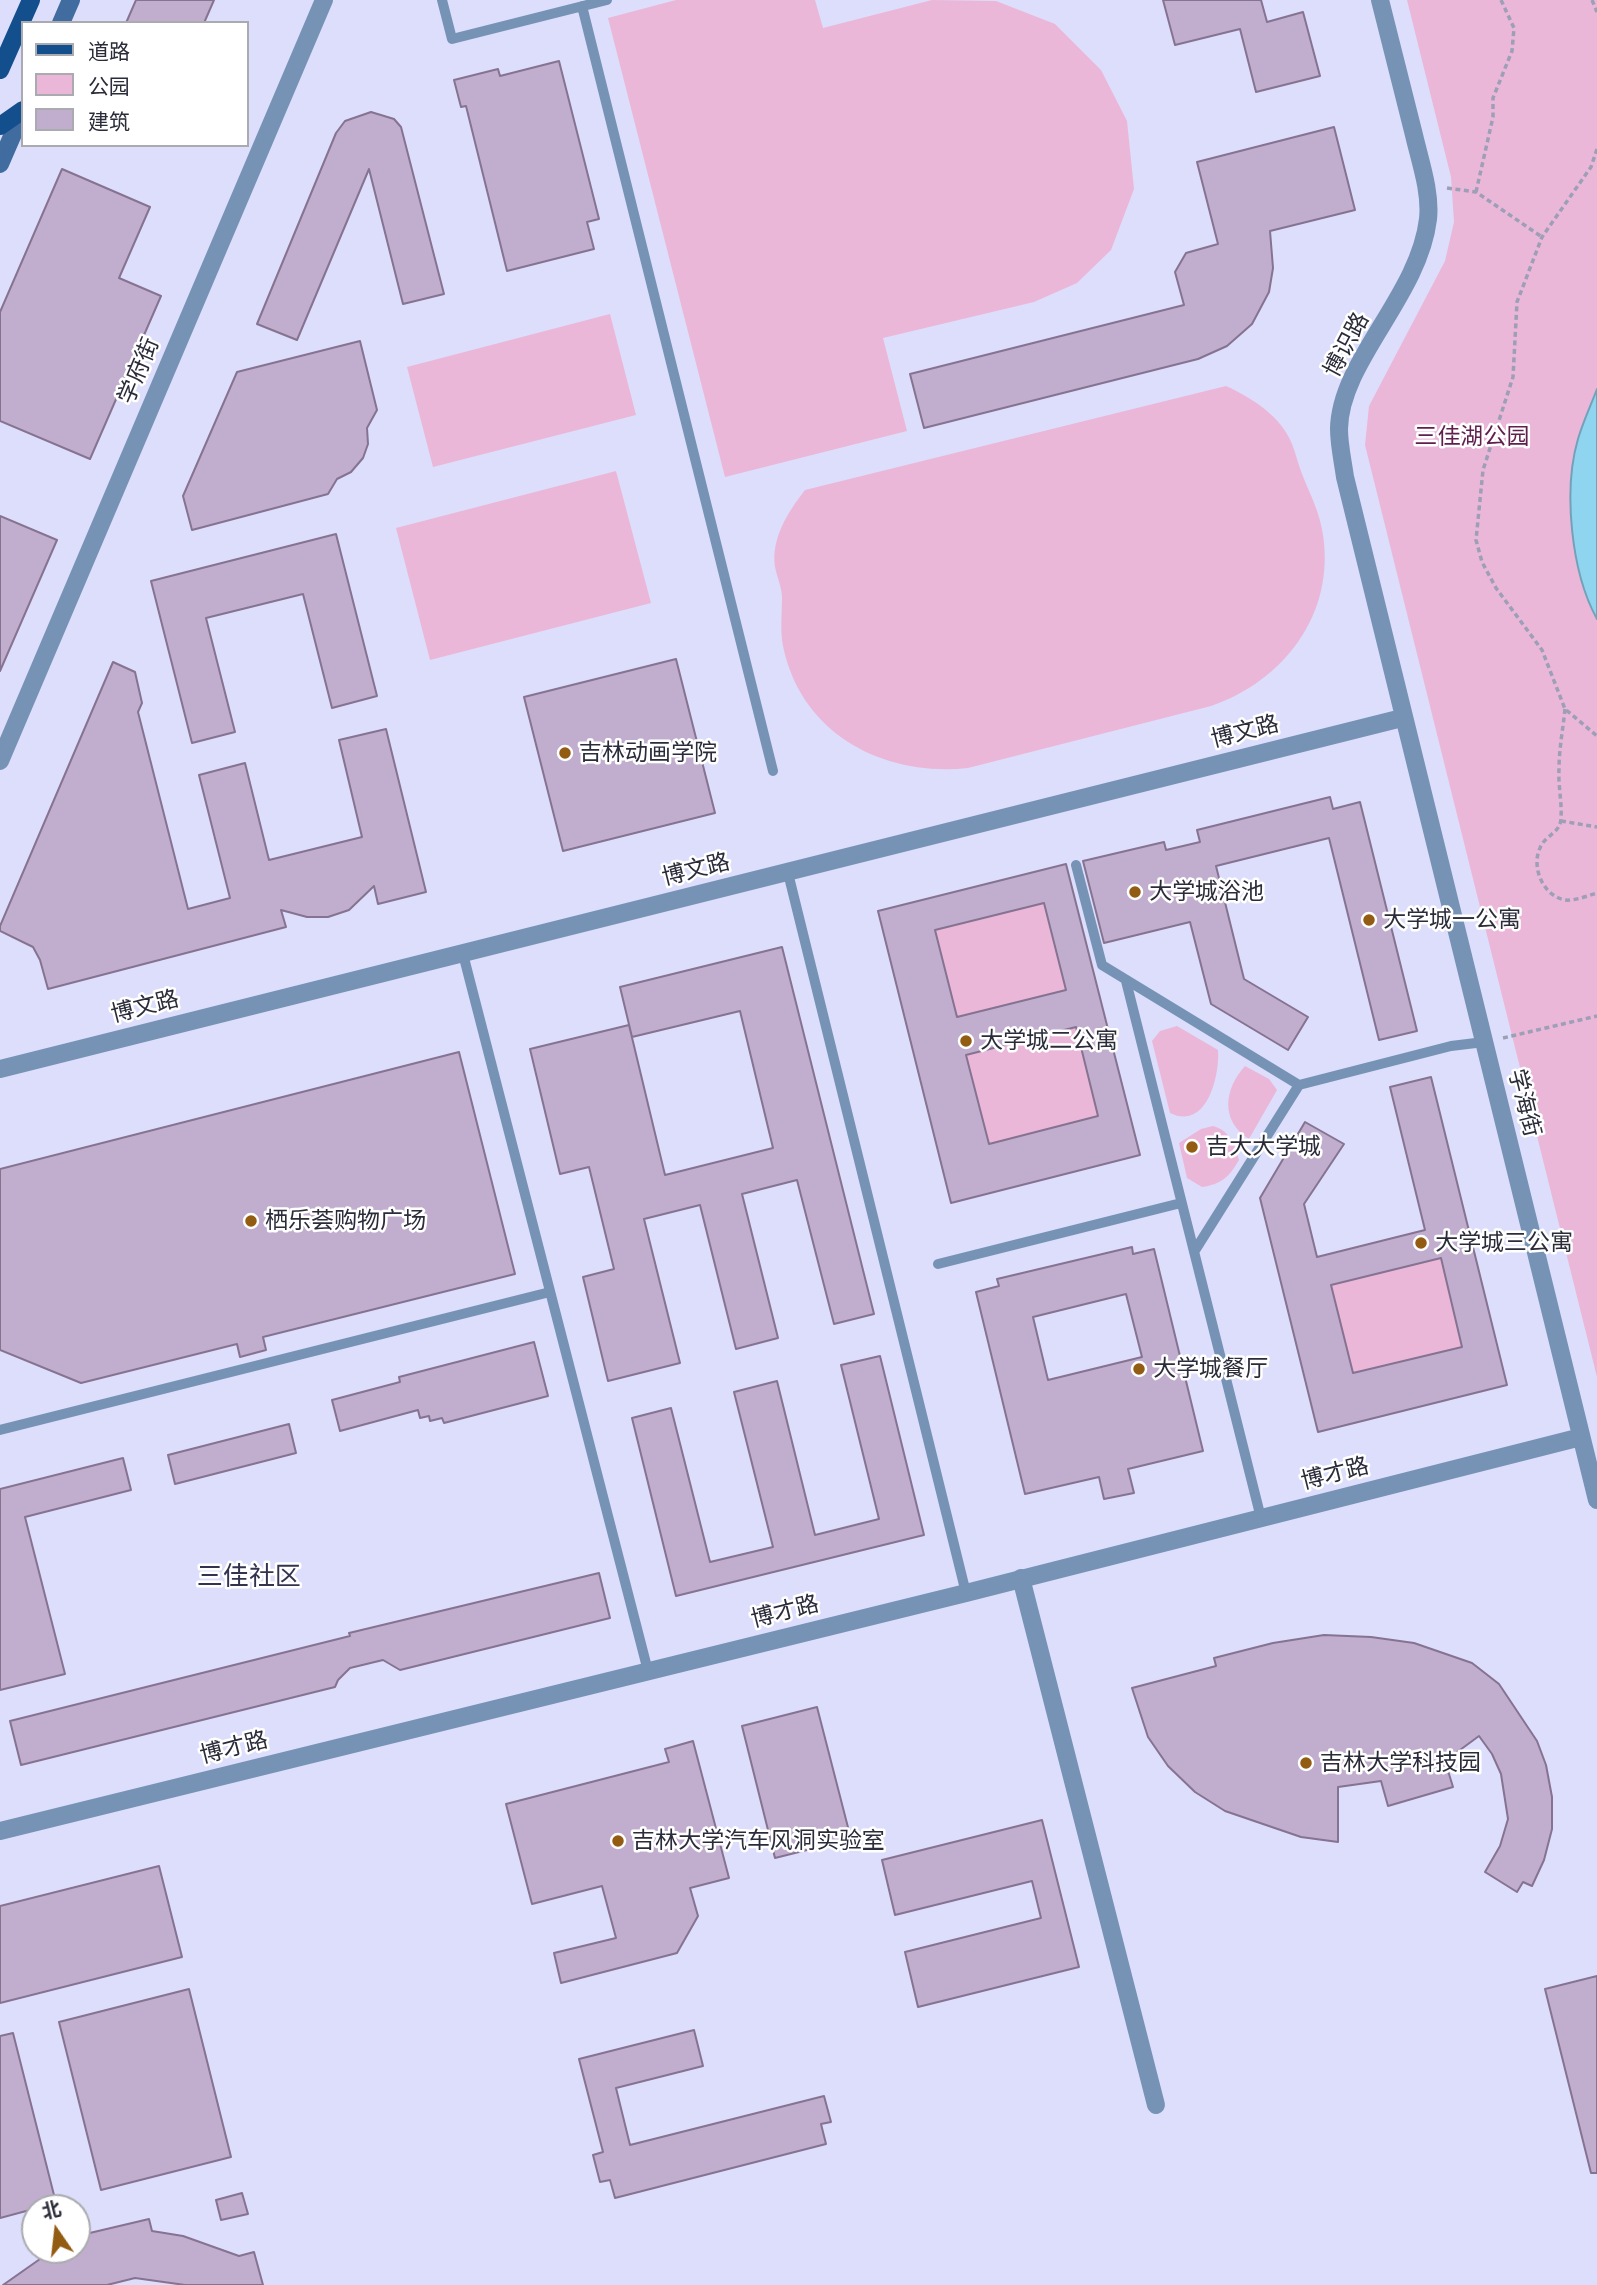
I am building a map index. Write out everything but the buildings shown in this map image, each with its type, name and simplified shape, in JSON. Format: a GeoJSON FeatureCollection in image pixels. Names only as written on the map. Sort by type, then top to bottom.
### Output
{"type":"FeatureCollection","features":[{"type":"Feature","properties":{"kind":"main road"},"geometry":{"type":"LineString","coordinates":[[22,21],[31,0]]}},
{"type":"Feature","properties":{"kind":"main road"},"geometry":{"type":"LineString","coordinates":[[62,21],[71,0]]}},
{"type":"Feature","properties":{"kind":"main road"},"geometry":{"type":"LineString","coordinates":[[0,70],[21,23]]}},
{"type":"Feature","properties":{"kind":"main road"},"geometry":{"type":"LineString","coordinates":[[0,126],[21,111]]}},
{"type":"Feature","properties":{"kind":"main road"},"geometry":{"type":"LineString","coordinates":[[0,164],[21,115]]}},
{"type":"Feature","properties":{"kind":"street","name":"学府街"},"geometry":{"type":"LineString","coordinates":[[0,761],[324,0]]}},
{"type":"Feature","properties":{"kind":"street","name":"博识路"},"geometry":{"type":"LineString","coordinates":[[1380,0],[1425,179],[1429,217],[1421,252],[1405,289],[1356,370],[1339,428],[1345,477],[1402,718]]}},
{"type":"Feature","properties":{"kind":"street","name":"博文路"},"geometry":{"type":"LineString","coordinates":[[0,1069],[1402,718]]}},
{"type":"Feature","properties":{"kind":"street","name":"学海街"},"geometry":{"type":"LineString","coordinates":[[1402,718],[1597,1500]]}},
{"type":"Feature","properties":{"kind":"street","name":"博才路"},"geometry":{"type":"LineString","coordinates":[[0,1831],[966,1593],[1581,1437]]}},
{"type":"Feature","properties":{"kind":"street"},"geometry":{"type":"LineString","coordinates":[[1021,1578],[1156,2105]]}},
{"type":"Feature","properties":{"kind":"lane"},"geometry":{"type":"LineString","coordinates":[[442,0],[452,39],[607,0]]}},
{"type":"Feature","properties":{"kind":"lane"},"geometry":{"type":"LineString","coordinates":[[582,6],[773,771]]}},
{"type":"Feature","properties":{"kind":"lane"},"geometry":{"type":"LineString","coordinates":[[1076,865],[1102,965],[1298,1085]]}},
{"type":"Feature","properties":{"kind":"lane"},"geometry":{"type":"LineString","coordinates":[[788,873],[966,1593]]}},
{"type":"Feature","properties":{"kind":"lane"},"geometry":{"type":"LineString","coordinates":[[463,954],[648,1671]]}},
{"type":"Feature","properties":{"kind":"lane"},"geometry":{"type":"LineString","coordinates":[[1126,981],[1261,1518]]}},
{"type":"Feature","properties":{"kind":"lane"},"geometry":{"type":"LineString","coordinates":[[1194,1252],[1298,1085],[1451,1046],[1484,1042]]}},
{"type":"Feature","properties":{"kind":"lane"},"geometry":{"type":"LineString","coordinates":[[938,1264],[1181,1203]]}},
{"type":"Feature","properties":{"kind":"lane"},"geometry":{"type":"LineString","coordinates":[[0,1430],[550,1292]]}},
{"type":"Feature","properties":{"kind":"path"},"geometry":{"type":"LineString","coordinates":[[1476,192],[1493,117],[1493,98],[1512,51],[1514,29],[1501,0]]}},
{"type":"Feature","properties":{"kind":"path"},"geometry":{"type":"LineString","coordinates":[[1592,0],[1597,12]]}},
{"type":"Feature","properties":{"kind":"path"},"geometry":{"type":"LineString","coordinates":[[1597,149],[1591,167],[1542,237],[1517,302],[1513,377],[1483,470],[1476,540],[1482,562],[1496,588],[1542,650],[1565,709],[1559,769],[1561,821],[1556,832],[1544,841],[1538,850],[1542,882],[1551,895],[1566,900],[1597,893]]}},
{"type":"Feature","properties":{"kind":"path"},"geometry":{"type":"LineString","coordinates":[[1447,188],[1476,192],[1542,237]]}},
{"type":"Feature","properties":{"kind":"path"},"geometry":{"type":"LineString","coordinates":[[1565,709],[1597,736]]}},
{"type":"Feature","properties":{"kind":"path"},"geometry":{"type":"LineString","coordinates":[[1561,821],[1597,827]]}},
{"type":"Feature","properties":{"kind":"path"},"geometry":{"type":"LineString","coordinates":[[1484,1042],[1597,1016]]}},
{"type":"Feature","properties":{"kind":"green space"},"geometry":{"type":"Polygon","coordinates":[[[676,0],[815,0],[823,28],[932,0],[996,1],[1055,24],[1101,70],[1127,121],[1134,189],[1111,250],[1077,283],[1034,302],[883,338],[907,431],[725,477],[608,18],[676,0]]]}},
{"type":"Feature","properties":{"kind":"green space","name":"三佳湖公园"},"geometry":{"type":"Polygon","coordinates":[[[1407,0],[1597,0],[1597,389],[1577,441],[1594,613],[1597,619],[1597,1377],[1365,445],[1369,406],[1445,261],[1454,222],[1451,177],[1407,0]]]}},
{"type":"Feature","properties":{"kind":"green space"},"geometry":{"type":"Polygon","coordinates":[[[610,314],[636,415],[433,467],[407,367],[610,314]]]}},
{"type":"Feature","properties":{"kind":"green space"},"geometry":{"type":"Polygon","coordinates":[[[1226,386],[1265,409],[1287,434],[1317,511],[1323,535],[1325,564],[1321,592],[1312,617],[1299,641],[1282,662],[1261,680],[1237,695],[1211,706],[968,768],[936,769],[877,757],[850,743],[827,726],[808,703],[793,677],[783,646],[782,594],[774,556],[782,526],[805,490],[1226,386]]]}},
{"type":"Feature","properties":{"kind":"green space"},"geometry":{"type":"Polygon","coordinates":[[[616,471],[651,603],[430,660],[396,528],[616,471]]]}},
{"type":"Feature","properties":{"kind":"green space"},"geometry":{"type":"Polygon","coordinates":[[[1044,903],[1066,990],[957,1017],[935,930],[1044,903]]]}},
{"type":"Feature","properties":{"kind":"green space"},"geometry":{"type":"Polygon","coordinates":[[[1177,1026],[1218,1050],[1217,1073],[1209,1098],[1202,1108],[1183,1116],[1170,1113],[1152,1041],[1160,1031],[1177,1026]]]}},
{"type":"Feature","properties":{"kind":"green space"},"geometry":{"type":"Polygon","coordinates":[[[1076,1027],[1098,1116],[989,1144],[966,1055],[1076,1027]]]}},
{"type":"Feature","properties":{"kind":"green space"},"geometry":{"type":"Polygon","coordinates":[[[1245,1066],[1269,1079],[1277,1090],[1249,1139],[1233,1123],[1228,1104],[1233,1085],[1245,1066]]]}},
{"type":"Feature","properties":{"kind":"green space"},"geometry":{"type":"Polygon","coordinates":[[[1213,1126],[1224,1131],[1231,1139],[1239,1160],[1224,1179],[1202,1187],[1187,1178],[1179,1143],[1201,1129],[1213,1126]]]}},
{"type":"Feature","properties":{"kind":"green space"},"geometry":{"type":"Polygon","coordinates":[[[1441,1258],[1462,1347],[1353,1373],[1331,1285],[1441,1258]]]}},
{"type":"Feature","properties":{"kind":"water"},"geometry":{"type":"Polygon","coordinates":[[[1597,389],[1597,619],[1588,600],[1576,555],[1572,530],[1571,482],[1578,439],[1597,389]]]}},
{"type":"Feature","properties":{"kind":"place","name":"吉林动画学院"},"geometry":{"type":"Point","coordinates":[565,753]}},
{"type":"Feature","properties":{"kind":"place","name":"大学城浴池"},"geometry":{"type":"Point","coordinates":[1135,892]}},
{"type":"Feature","properties":{"kind":"place","name":"大学城一公寓"},"geometry":{"type":"Point","coordinates":[1369,920]}},
{"type":"Feature","properties":{"kind":"place","name":"大学城二公寓"},"geometry":{"type":"Point","coordinates":[966,1041]}},
{"type":"Feature","properties":{"kind":"place","name":"吉大大学城"},"geometry":{"type":"Point","coordinates":[1192,1147]}},
{"type":"Feature","properties":{"kind":"place","name":"栖乐荟购物广场"},"geometry":{"type":"Point","coordinates":[251,1221]}},
{"type":"Feature","properties":{"kind":"place","name":"大学城三公寓"},"geometry":{"type":"Point","coordinates":[1421,1243]}},
{"type":"Feature","properties":{"kind":"place","name":"大学城餐厅"},"geometry":{"type":"Point","coordinates":[1139,1369]}},
{"type":"Feature","properties":{"kind":"place","name":"吉林大学科技园"},"geometry":{"type":"Point","coordinates":[1306,1763]}},
{"type":"Feature","properties":{"kind":"place","name":"吉林大学汽车风洞实验室"},"geometry":{"type":"Point","coordinates":[618,1841]}},
{"type":"Feature","properties":{"kind":"district","name":"三佳社区"},"geometry":{"type":"Point","coordinates":[249,1577]}}]}
